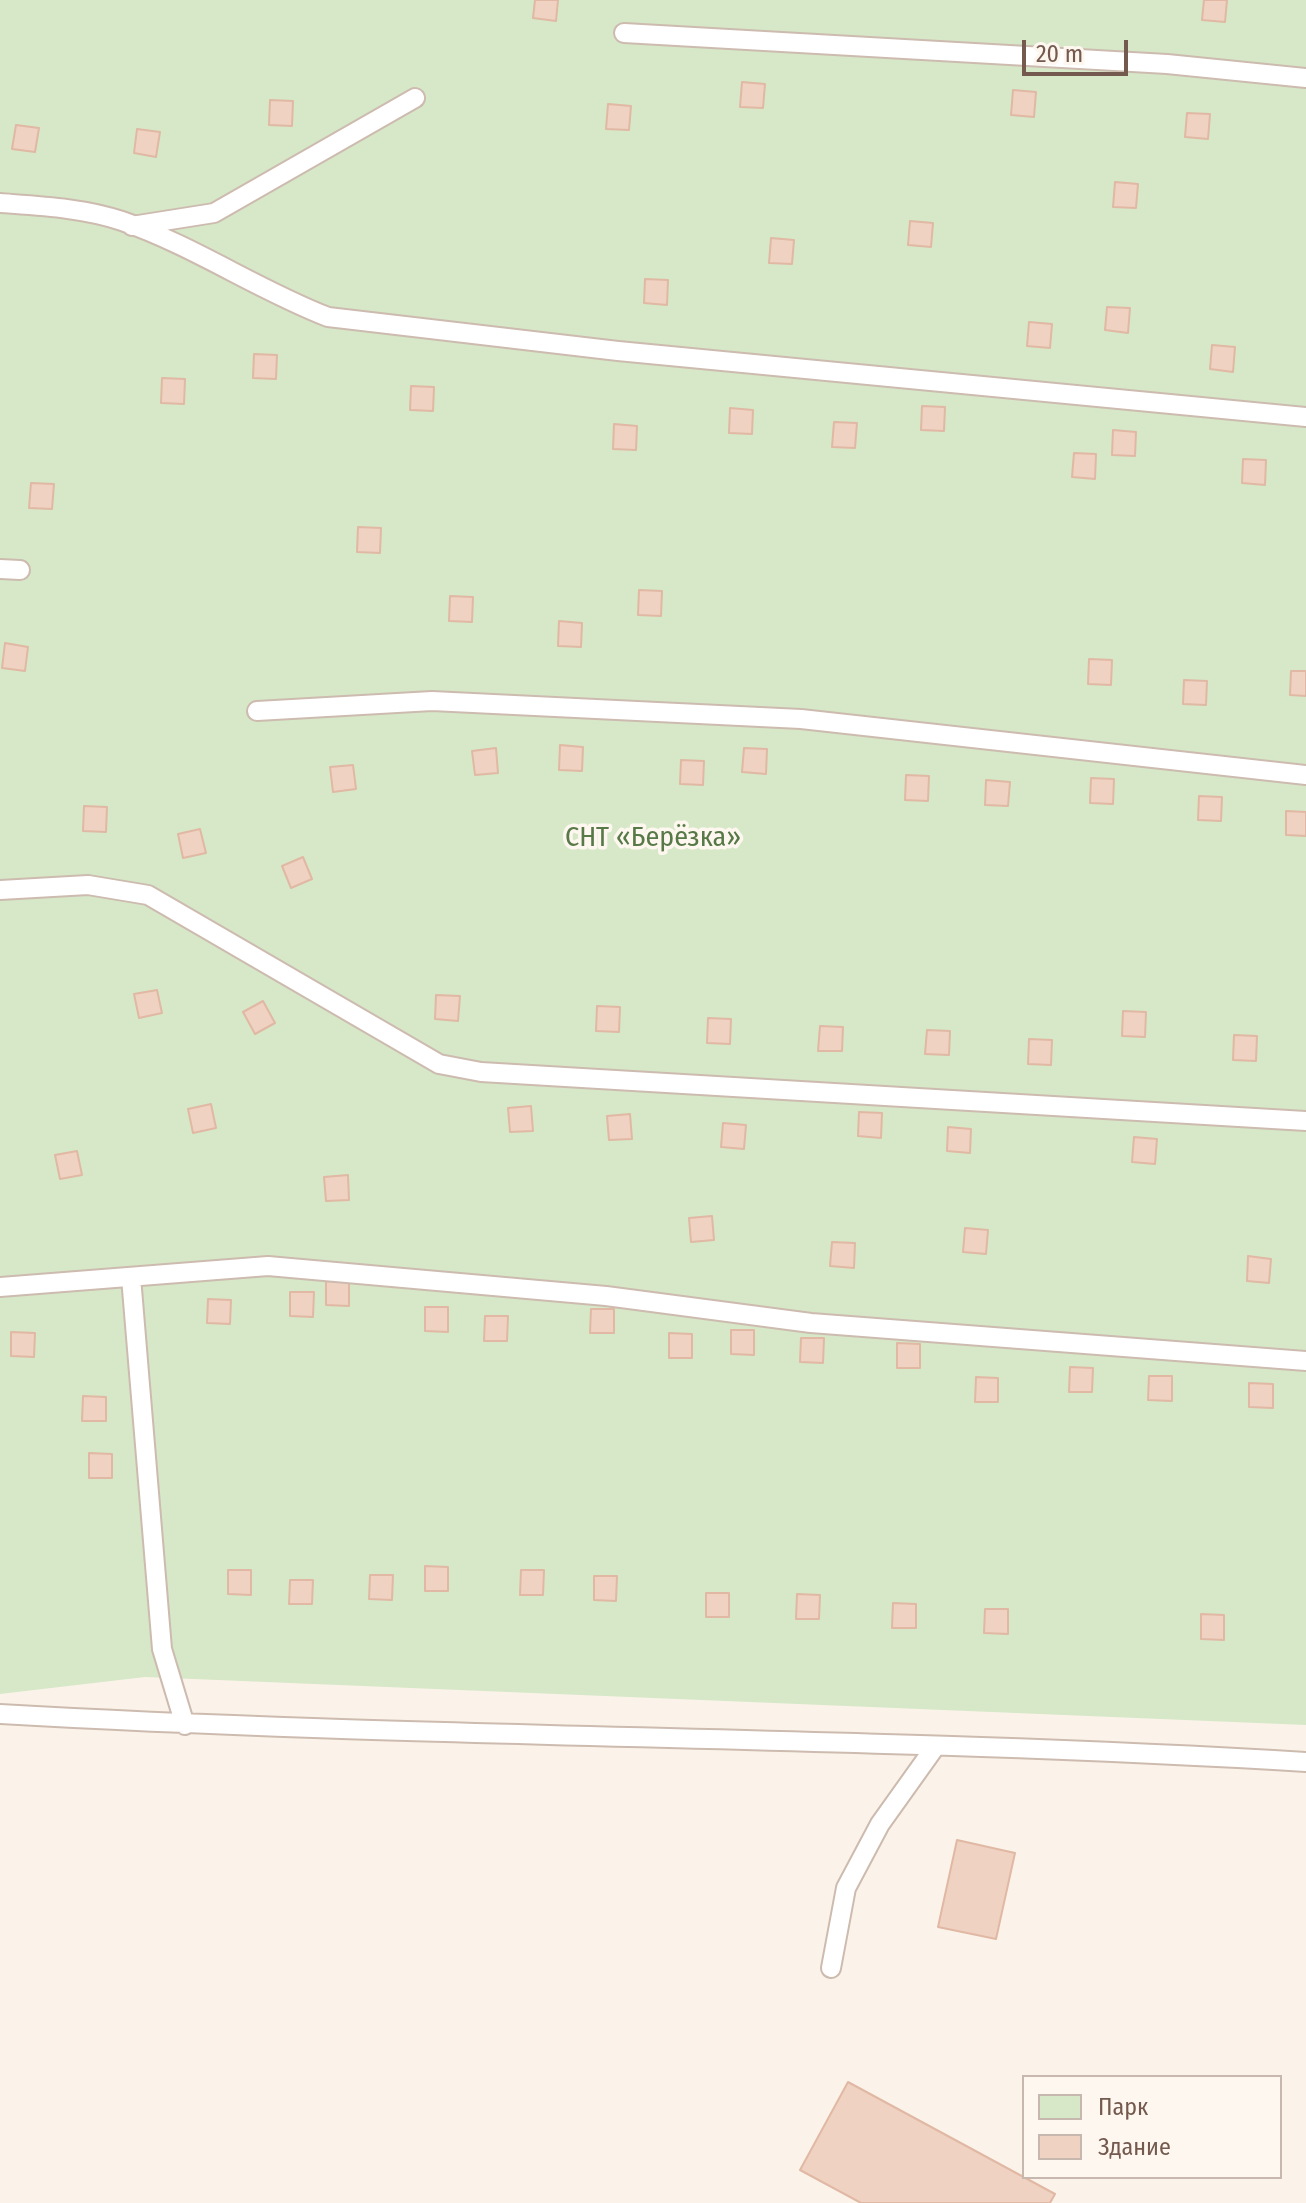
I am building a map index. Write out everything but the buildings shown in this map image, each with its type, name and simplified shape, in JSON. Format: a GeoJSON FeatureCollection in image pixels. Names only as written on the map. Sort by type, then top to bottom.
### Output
{"type":"FeatureCollection","features":[{"type":"Feature","properties":{"kind":"lane"},"geometry":{"type":"LineString","coordinates":[[624,33],[1167,64],[1306,78]]}},
{"type":"Feature","properties":{"kind":"lane"},"geometry":{"type":"LineString","coordinates":[[132,226],[214,213],[415,98]]}},
{"type":"Feature","properties":{"kind":"lane"},"geometry":{"type":"LineString","coordinates":[[0,203],[45,206],[132,226],[226,266],[292,303],[328,317],[618,351],[1306,417]]}},
{"type":"Feature","properties":{"kind":"lane"},"geometry":{"type":"LineString","coordinates":[[0,569],[20,570]]}},
{"type":"Feature","properties":{"kind":"lane"},"geometry":{"type":"LineString","coordinates":[[257,711],[432,701],[801,719],[1306,775]]}},
{"type":"Feature","properties":{"kind":"lane"},"geometry":{"type":"LineString","coordinates":[[0,890],[88,885],[148,895],[439,1064],[481,1072],[1306,1121]]}},
{"type":"Feature","properties":{"kind":"lane"},"geometry":{"type":"LineString","coordinates":[[0,1287],[268,1266],[606,1296],[811,1323],[1306,1361]]}},
{"type":"Feature","properties":{"kind":"lane"},"geometry":{"type":"LineString","coordinates":[[131,1277],[162,1649],[185,1725]]}},
{"type":"Feature","properties":{"kind":"lane"},"geometry":{"type":"LineString","coordinates":[[0,1714],[185,1725],[385,1728],[1306,1762]]}},
{"type":"Feature","properties":{"kind":"lane"},"geometry":{"type":"LineString","coordinates":[[831,1968],[846,1888],[880,1824],[935,1747]]}},
{"type":"Feature","properties":{"kind":"green space","name":"СНТ «Берёзка»"},"geometry":{"type":"Polygon","coordinates":[[[0,0],[1306,0],[1306,1725],[145,1677],[0,1694],[0,0]]]}}]}
